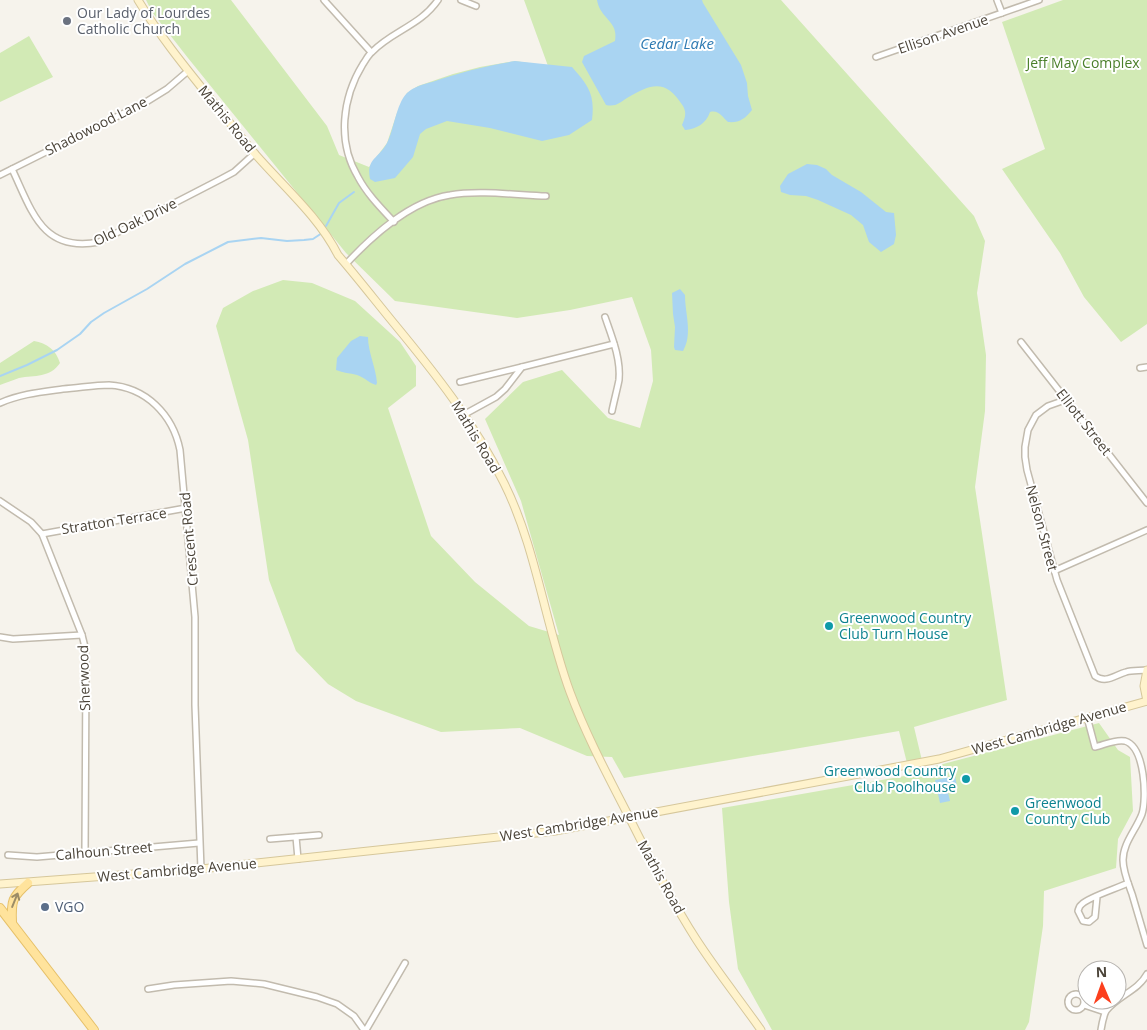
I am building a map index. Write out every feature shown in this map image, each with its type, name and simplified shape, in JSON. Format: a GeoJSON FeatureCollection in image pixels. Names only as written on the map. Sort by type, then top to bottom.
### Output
{"type":"FeatureCollection","features":[{"type":"Feature","properties":{"kind":"main road"},"geometry":{"type":"LineString","coordinates":[[12,922],[12,901],[17,893],[28,883]]}},
{"type":"Feature","properties":{"kind":"main road"},"geometry":{"type":"LineString","coordinates":[[0,908],[94,1030]]}},
{"type":"Feature","properties":{"kind":"street","name":"Mathis Road"},"geometry":{"type":"LineString","coordinates":[[138,0],[154,26],[188,71],[255,153],[313,218],[331,241],[338,255],[434,372],[465,414],[493,462],[513,503],[570,691],[592,743],[629,817],[697,941],[761,1030]]}},
{"type":"Feature","properties":{"kind":"street"},"geometry":{"type":"LineString","coordinates":[[324,0],[371,52]]}},
{"type":"Feature","properties":{"kind":"street"},"geometry":{"type":"LineString","coordinates":[[394,222],[357,177],[345,138],[344,115],[349,94],[359,71],[371,52],[424,16],[438,0]]}},
{"type":"Feature","properties":{"kind":"street"},"geometry":{"type":"LineString","coordinates":[[461,0],[476,6]]}},
{"type":"Feature","properties":{"kind":"street"},"geometry":{"type":"LineString","coordinates":[[997,0],[1002,13]]}},
{"type":"Feature","properties":{"kind":"street","name":"Ellison Avenue"},"geometry":{"type":"LineString","coordinates":[[876,57],[1039,0]]}},
{"type":"Feature","properties":{"kind":"street","name":"Shadowood Lane"},"geometry":{"type":"LineString","coordinates":[[0,175],[146,102],[167,89],[188,71]]}},
{"type":"Feature","properties":{"kind":"street","name":"Old Oak Drive"},"geometry":{"type":"LineString","coordinates":[[12,169],[37,221],[46,231],[58,239],[72,244],[86,245],[99,242],[234,172],[255,153]]}},
{"type":"Feature","properties":{"kind":"street"},"geometry":{"type":"LineString","coordinates":[[346,264],[404,213],[434,198],[468,193],[546,196]]}},
{"type":"Feature","properties":{"kind":"street"},"geometry":{"type":"LineString","coordinates":[[605,317],[618,362],[619,379],[612,411]]}},
{"type":"Feature","properties":{"kind":"street","name":"Elliott Street"},"geometry":{"type":"LineString","coordinates":[[1021,342],[1147,502]]}},
{"type":"Feature","properties":{"kind":"street"},"geometry":{"type":"LineString","coordinates":[[460,382],[614,344]]}},
{"type":"Feature","properties":{"kind":"street"},"geometry":{"type":"LineString","coordinates":[[465,414],[505,389],[522,367]]}},
{"type":"Feature","properties":{"kind":"street"},"geometry":{"type":"LineString","coordinates":[[1140,368],[1147,367]]}},
{"type":"Feature","properties":{"kind":"street","name":"Crescent Road"},"geometry":{"type":"LineString","coordinates":[[0,403],[31,393],[96,386],[122,387],[144,396],[164,412],[172,425],[180,450],[195,617],[195,705],[201,869]]}},
{"type":"Feature","properties":{"kind":"street","name":"Nelson Street"},"geometry":{"type":"LineString","coordinates":[[1065,400],[1048,406],[1036,415],[1028,430],[1025,447],[1027,470],[1054,571],[1091,670],[1095,676],[1101,680],[1107,680],[1127,671],[1147,670]]}},
{"type":"Feature","properties":{"kind":"street","name":"Sherwood"},"geometry":{"type":"LineString","coordinates":[[0,501],[31,522],[42,534],[85,647],[85,853]]}},
{"type":"Feature","properties":{"kind":"street","name":"Stratton Terrace"},"geometry":{"type":"LineString","coordinates":[[42,534],[186,508]]}},
{"type":"Feature","properties":{"kind":"street"},"geometry":{"type":"LineString","coordinates":[[1054,571],[1147,530]]}},
{"type":"Feature","properties":{"kind":"street"},"geometry":{"type":"LineString","coordinates":[[0,637],[82,635]]}},
{"type":"Feature","properties":{"kind":"street"},"geometry":{"type":"LineString","coordinates":[[1147,670],[1144,686],[1147,702]]}},
{"type":"Feature","properties":{"kind":"street","name":"West Cambridge Avenue"},"geometry":{"type":"LineString","coordinates":[[0,884],[201,869],[532,834],[939,759],[1147,702]]}},
{"type":"Feature","properties":{"kind":"street"},"geometry":{"type":"LineString","coordinates":[[1088,717],[1095,747],[1118,740],[1124,741],[1133,746],[1140,760],[1144,806],[1127,843],[1124,853],[1124,864],[1147,945]]}},
{"type":"Feature","properties":{"kind":"street"},"geometry":{"type":"LineString","coordinates":[[270,839],[319,835]]}},
{"type":"Feature","properties":{"kind":"street"},"geometry":{"type":"LineString","coordinates":[[296,837],[298,859]]}},
{"type":"Feature","properties":{"kind":"street","name":"Calhoun Street"},"geometry":{"type":"LineString","coordinates":[[8,855],[37,857],[199,843]]}},
{"type":"Feature","properties":{"kind":"street"},"geometry":{"type":"LineString","coordinates":[[1097,896],[1095,918],[1089,922],[1083,921],[1079,915],[1080,905],[1097,896],[1128,883]]}},
{"type":"Feature","properties":{"kind":"street"},"geometry":{"type":"LineString","coordinates":[[148,989],[231,981],[264,984],[337,1004],[354,1016],[365,1030],[405,963]]}},
{"type":"Feature","properties":{"kind":"street"},"geometry":{"type":"LineString","coordinates":[[1100,1030],[1105,1012],[1142,982],[1147,974]]}},
{"type":"Feature","properties":{"kind":"street"},"geometry":{"type":"LineString","coordinates":[[1099,1010],[1105,1012]]}},
{"type":"Feature","properties":{"kind":"green space","name":"Greenwood Country Club"},"geometry":{"type":"Polygon","coordinates":[[[146,0],[231,0],[327,126],[339,155],[369,167],[387,143],[397,113],[407,93],[418,86],[480,67],[515,61],[548,66],[524,0],[781,0],[974,216],[985,241],[977,293],[986,355],[985,411],[975,487],[1007,700],[914,727],[924,769],[1099,723],[1118,750],[1130,757],[1133,811],[1118,839],[1116,868],[1044,891],[1043,926],[1029,1022],[1025,1030],[772,1030],[738,969],[729,902],[722,808],[910,775],[899,731],[624,778],[612,757],[587,756],[520,728],[441,732],[356,701],[328,684],[296,651],[269,580],[248,440],[216,326],[223,308],[253,291],[283,280],[312,283],[355,301],[400,342],[416,366],[416,386],[388,408],[431,536],[475,582],[529,626],[559,635],[521,501],[485,419],[523,382],[562,370],[608,418],[640,428],[653,381],[651,350],[632,297],[570,310],[517,318],[395,301],[346,253],[188,58],[152,12],[146,0]]]}},
{"type":"Feature","properties":{"kind":"green space","name":"Jeff May Complex"},"geometry":{"type":"Polygon","coordinates":[[[1063,0],[1147,0],[1147,324],[1121,342],[1084,297],[1060,253],[1002,169],[1045,149],[1002,22],[1063,0]]]}},
{"type":"Feature","properties":{"kind":"green space"},"geometry":{"type":"Polygon","coordinates":[[[29,36],[53,77],[0,102],[0,53],[29,36]]]}},
{"type":"Feature","properties":{"kind":"green space"},"geometry":{"type":"Polygon","coordinates":[[[34,341],[43,343],[50,348],[56,354],[60,363],[47,374],[19,378],[0,385],[0,363],[34,341]]]}},
{"type":"Feature","properties":{"kind":"water","name":"Cedar Lake"},"geometry":{"type":"Polygon","coordinates":[[[597,0],[702,0],[741,65],[747,83],[752,110],[747,116],[735,122],[728,122],[718,113],[710,112],[706,120],[700,125],[685,130],[682,125],[685,116],[683,106],[671,91],[658,86],[644,89],[617,104],[606,105],[582,62],[584,56],[615,41],[612,24],[602,12],[597,0]]]}},
{"type":"Feature","properties":{"kind":"water"},"geometry":{"type":"Polygon","coordinates":[[[515,61],[572,67],[590,91],[593,104],[592,120],[569,135],[542,141],[490,128],[447,121],[426,129],[420,134],[413,157],[395,178],[375,182],[370,179],[371,163],[387,143],[400,104],[409,91],[415,87],[463,72],[515,61]]]}},
{"type":"Feature","properties":{"kind":"water"},"geometry":{"type":"Polygon","coordinates":[[[807,164],[817,165],[826,169],[832,175],[861,192],[886,212],[894,213],[896,235],[894,244],[881,252],[869,242],[863,225],[851,215],[806,196],[790,195],[781,192],[780,186],[788,174],[807,164]]]}},
{"type":"Feature","properties":{"kind":"water"},"geometry":{"type":"Polygon","coordinates":[[[680,289],[685,295],[688,324],[688,338],[683,351],[675,350],[674,347],[675,327],[672,293],[680,289]]]}},
{"type":"Feature","properties":{"kind":"water"},"geometry":{"type":"Polygon","coordinates":[[[360,336],[368,337],[376,385],[360,376],[336,370],[337,358],[351,341],[360,336]]]}},
{"type":"Feature","properties":{"kind":"water"},"geometry":{"type":"Polygon","coordinates":[[[955,776],[957,786],[947,788],[950,801],[940,803],[935,780],[955,776]]]}},
{"type":"Feature","properties":{"kind":"waterway"},"geometry":{"type":"LineString","coordinates":[[326,226],[339,203],[354,192]]}},
{"type":"Feature","properties":{"kind":"waterway"},"geometry":{"type":"LineString","coordinates":[[0,376],[57,350],[80,334],[91,322],[104,313],[147,289],[185,264],[228,242],[261,238],[287,241],[304,240],[313,239],[322,233]]}},
{"type":"Feature","properties":{"kind":"place","name":"Our Lady of Lourdes Catholic Church"},"geometry":{"type":"Point","coordinates":[67,21]}},
{"type":"Feature","properties":{"kind":"place","name":"Greenwood Country Club Turn House"},"geometry":{"type":"Point","coordinates":[829,626]}},
{"type":"Feature","properties":{"kind":"place","name":"Greenwood Country Club Poolhouse"},"geometry":{"type":"Point","coordinates":[966,779]}},
{"type":"Feature","properties":{"kind":"place","name":"Greenwood Country Club"},"geometry":{"type":"Point","coordinates":[1015,811]}},
{"type":"Feature","properties":{"kind":"place","name":"VGO"},"geometry":{"type":"Point","coordinates":[45,907]}}]}
